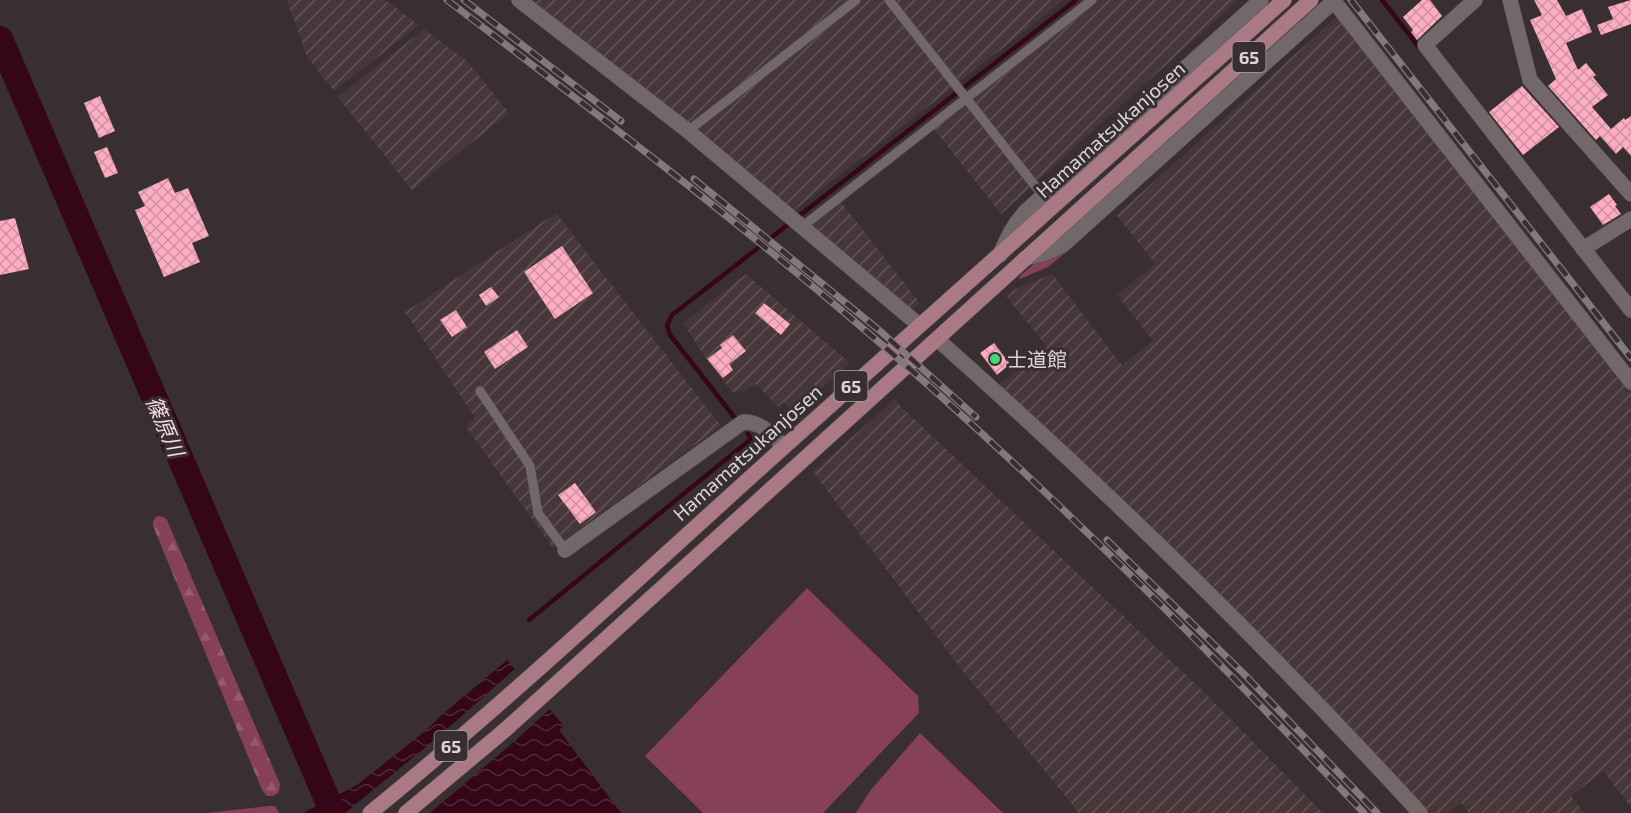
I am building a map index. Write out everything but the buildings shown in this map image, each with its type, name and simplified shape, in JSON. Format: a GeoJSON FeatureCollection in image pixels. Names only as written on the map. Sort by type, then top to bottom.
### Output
{"type":"FeatureCollection","features":[{"type":"Feature","properties":{"kind":"main road","name":"Hamamatsukanjosen"},"geometry":{"type":"LineString","coordinates":[[370,813],[531,676],[919,325],[1284,0]]}},
{"type":"Feature","properties":{"kind":"main road","name":"Hamamatsukanjosen"},"geometry":{"type":"LineString","coordinates":[[406,813],[546,693],[1311,0]]}},
{"type":"Feature","properties":{"kind":"main road"},"geometry":{"type":"LineString","coordinates":[[798,434],[814,451]]}},
{"type":"Feature","properties":{"kind":"main road"},"geometry":{"type":"LineString","coordinates":[[543,664],[558,681]]}},
{"type":"Feature","properties":{"kind":"street"},"geometry":{"type":"LineString","coordinates":[[519,0],[688,132],[919,325]]}},
{"type":"Feature","properties":{"kind":"street"},"geometry":{"type":"LineString","coordinates":[[1000,255],[1015,223],[1261,0]]}},
{"type":"Feature","properties":{"kind":"street"},"geometry":{"type":"LineString","coordinates":[[1025,258],[1044,255],[1063,245],[1333,0],[1631,382]]}},
{"type":"Feature","properties":{"kind":"street"},"geometry":{"type":"LineString","coordinates":[[1475,0],[1425,45],[1631,310]]}},
{"type":"Feature","properties":{"kind":"street"},"geometry":{"type":"LineString","coordinates":[[1510,0],[1530,80],[1631,194]]}},
{"type":"Feature","properties":{"kind":"street"},"geometry":{"type":"LineString","coordinates":[[1583,249],[1631,219]]}},
{"type":"Feature","properties":{"kind":"street"},"geometry":{"type":"LineString","coordinates":[[938,339],[1086,474],[1175,561],[1349,735],[1420,813]]}},
{"type":"Feature","properties":{"kind":"street"},"geometry":{"type":"LineString","coordinates":[[564,550],[744,422],[750,422],[764,429],[784,447]]}},
{"type":"Feature","properties":{"kind":"lane"},"geometry":{"type":"LineString","coordinates":[[688,132],[856,0]]}},
{"type":"Feature","properties":{"kind":"lane"},"geometry":{"type":"LineString","coordinates":[[889,0],[1043,196]]}},
{"type":"Feature","properties":{"kind":"lane"},"geometry":{"type":"LineString","coordinates":[[798,222],[1092,0]]}},
{"type":"Feature","properties":{"kind":"lane"},"geometry":{"type":"LineString","coordinates":[[480,391],[530,466],[538,513],[564,550]]}},
{"type":"Feature","properties":{"kind":"shaded area"},"geometry":{"type":"Polygon","coordinates":[[[287,0],[385,0],[419,25],[334,91],[307,57],[287,0]]]}},
{"type":"Feature","properties":{"kind":"shaded area"},"geometry":{"type":"Polygon","coordinates":[[[526,0],[851,0],[689,127],[526,0]]]}},
{"type":"Feature","properties":{"kind":"shaded area"},"geometry":{"type":"Polygon","coordinates":[[[862,0],[885,0],[953,87],[792,212],[694,131],[862,0]]]}},
{"type":"Feature","properties":{"kind":"shaded area"},"geometry":{"type":"Polygon","coordinates":[[[893,0],[1064,0],[958,83],[893,0]]]}},
{"type":"Feature","properties":{"kind":"shaded area"},"geometry":{"type":"Polygon","coordinates":[[[1097,0],[1238,0],[1036,182],[971,99],[1097,0]]]}},
{"type":"Feature","properties":{"kind":"shaded area"},"geometry":{"type":"Polygon","coordinates":[[[1340,14],[1389,84],[1413,108],[1631,388],[1631,807],[1603,771],[1571,796],[1584,813],[1469,813],[1461,803],[1447,813],[1426,813],[996,387],[1047,347],[1007,297],[1015,289],[1052,274],[1122,365],[1153,341],[1117,295],[1155,264],[1117,215],[1340,14]]]}},
{"type":"Feature","properties":{"kind":"shaded area"},"geometry":{"type":"Polygon","coordinates":[[[424,29],[467,61],[509,113],[412,190],[338,97],[424,29]]]}},
{"type":"Feature","properties":{"kind":"shaded area"},"geometry":{"type":"Polygon","coordinates":[[[965,103],[1031,187],[1001,214],[933,128],[965,103]]]}},
{"type":"Feature","properties":{"kind":"shaded area"},"geometry":{"type":"Polygon","coordinates":[[[840,201],[920,303],[910,311],[809,225],[840,201]]]}},
{"type":"Feature","properties":{"kind":"shaded area"},"geometry":{"type":"Polygon","coordinates":[[[556,213],[721,426],[553,548],[466,427],[475,418],[405,312],[556,213]]]}},
{"type":"Feature","properties":{"kind":"shaded area"},"geometry":{"type":"Polygon","coordinates":[[[746,274],[850,363],[794,413],[784,402],[778,407],[756,384],[745,391],[732,392],[683,323],[746,274]]]}},
{"type":"Feature","properties":{"kind":"shaded area"},"geometry":{"type":"Polygon","coordinates":[[[894,400],[1207,695],[1323,813],[1079,813],[965,674],[813,472],[894,400]]]}},
{"type":"Feature","properties":{"kind":"green space"},"geometry":{"type":"Polygon","coordinates":[[[1063,251],[1065,253],[1048,267],[1020,279],[1019,277],[1036,262],[1063,251]]]}},
{"type":"Feature","properties":{"kind":"green space"},"geometry":{"type":"Polygon","coordinates":[[[157,516],[167,520],[280,784],[279,792],[274,796],[267,796],[262,790],[153,526],[153,521],[157,516]]]}},
{"type":"Feature","properties":{"kind":"green space"},"geometry":{"type":"Polygon","coordinates":[[[807,588],[918,696],[919,713],[823,813],[703,813],[645,756],[807,588]]]}},
{"type":"Feature","properties":{"kind":"green space"},"geometry":{"type":"Polygon","coordinates":[[[920,733],[1003,813],[856,813],[870,791],[920,733]]]}},
{"type":"Feature","properties":{"kind":"green space"},"geometry":{"type":"Polygon","coordinates":[[[275,806],[279,813],[206,813],[275,806]]]}},
{"type":"Feature","properties":{"kind":"water"},"geometry":{"type":"Polygon","coordinates":[[[507,660],[564,726],[559,730],[621,813],[303,813],[357,785],[424,732],[507,660]]]}},
{"type":"Feature","properties":{"kind":"pier"},"geometry":{"type":"Polygon","coordinates":[[[517,667],[552,707],[515,741],[430,813],[345,813],[438,737],[517,667]]]}},
{"type":"Feature","properties":{"kind":"waterway"},"geometry":{"type":"LineString","coordinates":[[735,418],[670,335],[667,325],[672,315],[1076,0]]}},
{"type":"Feature","properties":{"kind":"waterway"},"geometry":{"type":"LineString","coordinates":[[1382,0],[1419,47]]}},
{"type":"Feature","properties":{"kind":"waterway","name":"篠原川"},"geometry":{"type":"LineString","coordinates":[[0,39],[333,813]]}},
{"type":"Feature","properties":{"kind":"waterway"},"geometry":{"type":"LineString","coordinates":[[529,620],[751,439],[748,434]]}},
{"type":"Feature","properties":{"kind":"railway"},"geometry":{"type":"LineString","coordinates":[[447,0],[716,207],[821,293],[937,393],[1063,509],[1245,690],[1364,813]]}},
{"type":"Feature","properties":{"kind":"railway"},"geometry":{"type":"LineString","coordinates":[[464,0],[621,121]]}},
{"type":"Feature","properties":{"kind":"railway"},"geometry":{"type":"LineString","coordinates":[[1351,0],[1631,358]]}},
{"type":"Feature","properties":{"kind":"railway"},"geometry":{"type":"LineString","coordinates":[[694,179],[879,330],[976,417]]}},
{"type":"Feature","properties":{"kind":"railway"},"geometry":{"type":"LineString","coordinates":[[1107,540],[1244,674],[1377,813]]}},
{"type":"Feature","properties":{"kind":"place","name":"士道館"},"geometry":{"type":"Point","coordinates":[995,359]}}]}
